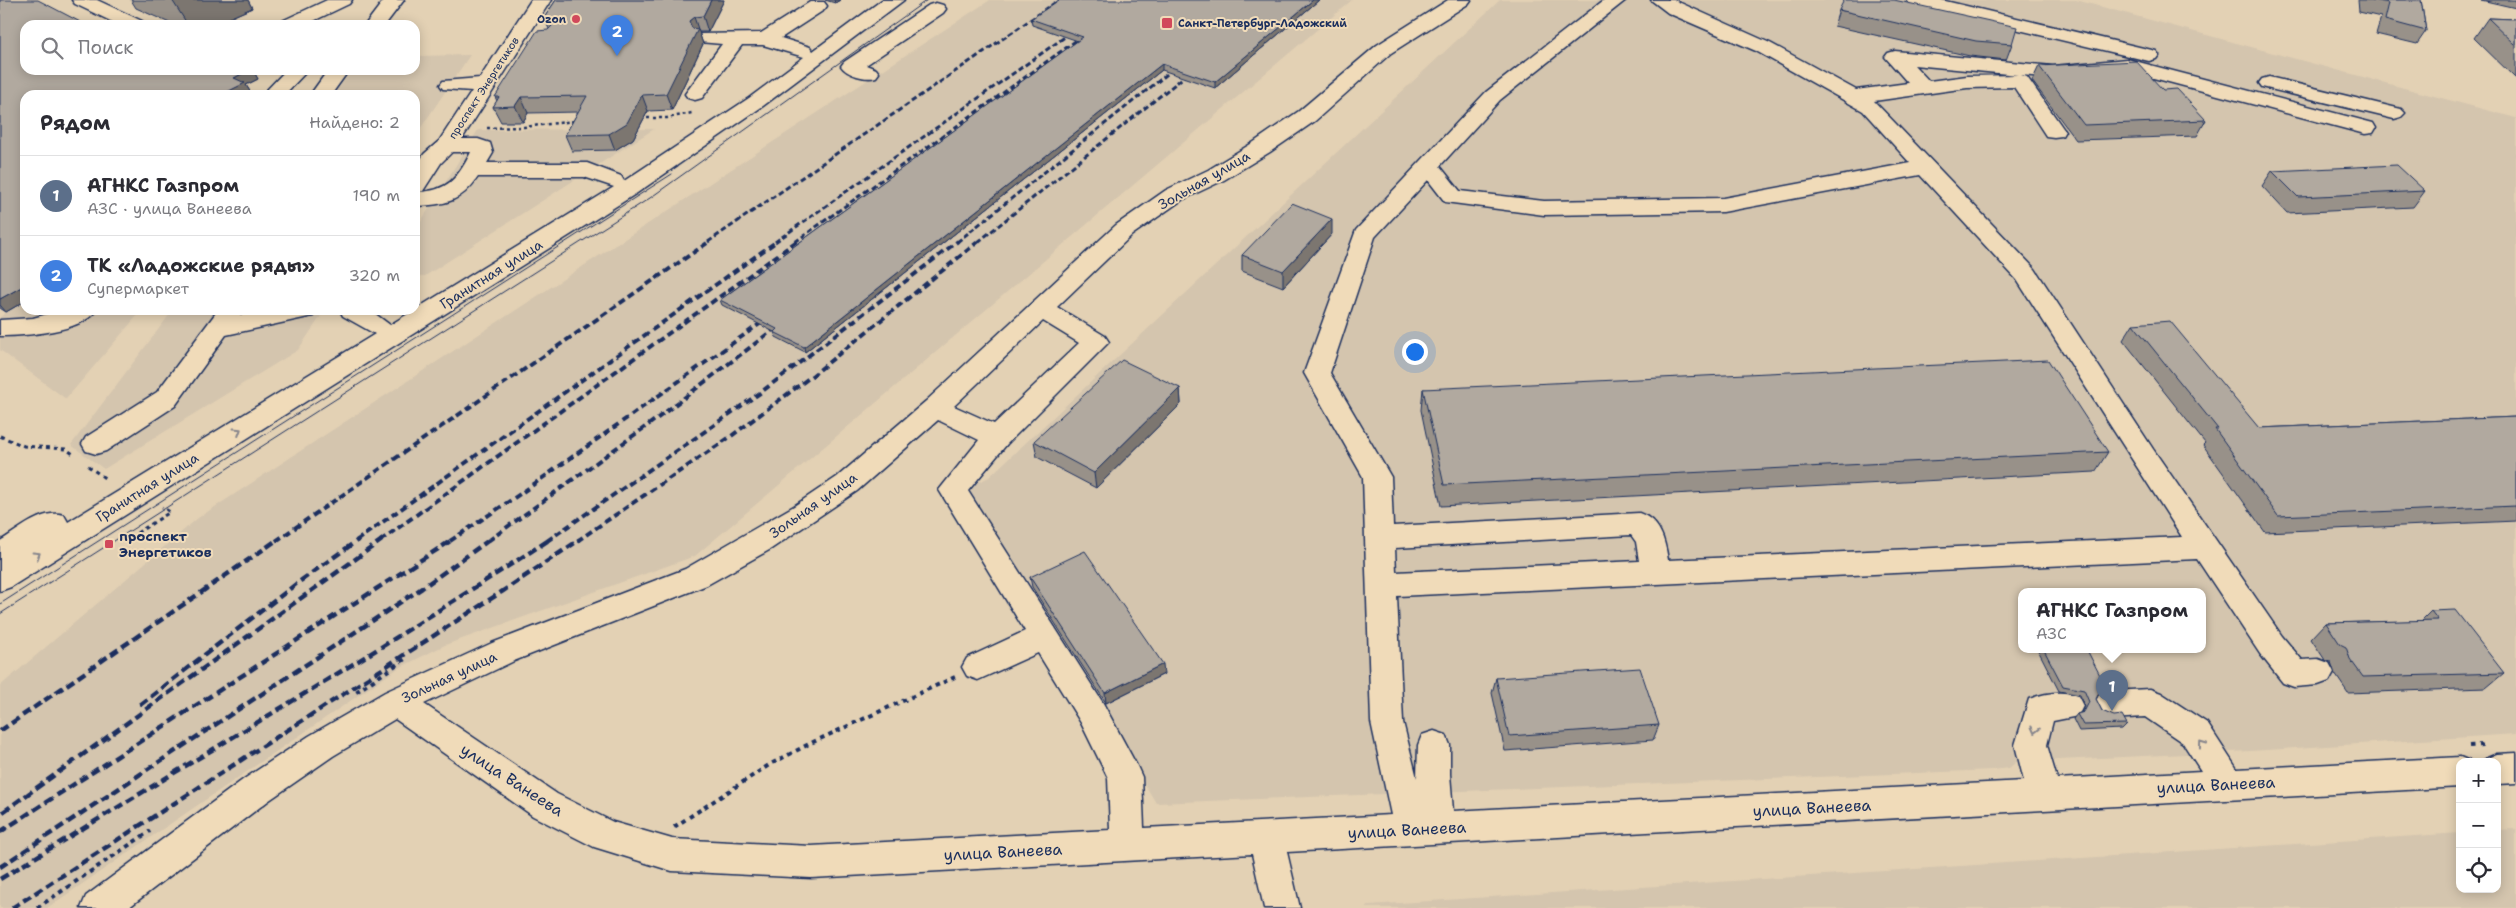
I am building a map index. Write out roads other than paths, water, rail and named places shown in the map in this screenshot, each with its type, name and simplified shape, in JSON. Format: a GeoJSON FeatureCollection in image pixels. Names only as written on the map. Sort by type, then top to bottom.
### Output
{"type":"FeatureCollection","features":[{"type":"Feature","properties":{"kind":"street"},"geometry":{"type":"LineString","coordinates":[[82,0],[135,18]]}},
{"type":"Feature","properties":{"kind":"street"},"geometry":{"type":"LineString","coordinates":[[300,20],[342,0]]}},
{"type":"Feature","properties":{"kind":"street"},"geometry":{"type":"LineString","coordinates":[[379,20],[394,0]]}},
{"type":"Feature","properties":{"kind":"street","name":"проспект Энергетиков"},"geometry":{"type":"LineString","coordinates":[[420,176],[431,154],[486,84],[541,0]]}},
{"type":"Feature","properties":{"kind":"street","name":"Зольная улица"},"geometry":{"type":"LineString","coordinates":[[99,908],[256,790],[321,746],[396,702],[503,652],[696,577],[761,541],[847,484],[935,408],[1124,230],[1174,195],[1216,175],[1262,147],[1307,116],[1384,49],[1461,0]]}},
{"type":"Feature","properties":{"kind":"street"},"geometry":{"type":"LineString","coordinates":[[1425,829],[1387,722],[1376,476],[1317,373],[1364,236],[1493,96],[1616,0]]}},
{"type":"Feature","properties":{"kind":"street"},"geometry":{"type":"LineString","coordinates":[[1661,0],[1674,9],[1763,48],[1870,106],[2026,274],[2204,547],[2271,645],[2294,674],[2318,672]]}},
{"type":"Feature","properties":{"kind":"street"},"geometry":{"type":"LineString","coordinates":[[1917,0],[2394,113]]}},
{"type":"Feature","properties":{"kind":"street"},"geometry":{"type":"LineString","coordinates":[[869,73],[851,66],[929,13],[884,2]]}},
{"type":"Feature","properties":{"kind":"street","name":"Гранитная улица"},"geometry":{"type":"LineString","coordinates":[[420,301],[613,181],[683,135],[803,51],[884,2]]}},
{"type":"Feature","properties":{"kind":"street","name":"Гранитная улица"},"geometry":{"type":"LineString","coordinates":[[0,579],[628,188],[705,137],[884,2]]}},
{"type":"Feature","properties":{"kind":"street"},"geometry":{"type":"LineString","coordinates":[[765,39],[817,6]]}},
{"type":"Feature","properties":{"kind":"street"},"geometry":{"type":"LineString","coordinates":[[706,38],[765,39],[803,51]]}},
{"type":"Feature","properties":{"kind":"street"},"geometry":{"type":"LineString","coordinates":[[698,103],[737,38]]}},
{"type":"Feature","properties":{"kind":"street"},"geometry":{"type":"LineString","coordinates":[[515,40],[538,40]]}},
{"type":"Feature","properties":{"kind":"street"},"geometry":{"type":"LineString","coordinates":[[1924,88],[1895,57],[2018,74],[2054,131]]}},
{"type":"Feature","properties":{"kind":"street"},"geometry":{"type":"LineString","coordinates":[[1854,97],[2018,74],[2127,65],[2365,128]]}},
{"type":"Feature","properties":{"kind":"street"},"geometry":{"type":"LineString","coordinates":[[277,90],[293,75]]}},
{"type":"Feature","properties":{"kind":"street"},"geometry":{"type":"LineString","coordinates":[[324,90],[335,75]]}},
{"type":"Feature","properties":{"kind":"street"},"geometry":{"type":"LineString","coordinates":[[450,85],[486,84]]}},
{"type":"Feature","properties":{"kind":"street"},"geometry":{"type":"LineString","coordinates":[[420,199],[434,199],[455,192],[471,170],[482,152],[482,148],[472,144],[431,154]]}},
{"type":"Feature","properties":{"kind":"street"},"geometry":{"type":"LineString","coordinates":[[1428,166],[1453,197],[1544,208],[1724,205],[1926,167]]}},
{"type":"Feature","properties":{"kind":"street"},"geometry":{"type":"LineString","coordinates":[[471,170],[588,170],[613,181]]}},
{"type":"Feature","properties":{"kind":"street"},"geometry":{"type":"LineString","coordinates":[[1041,308],[1096,342],[997,437],[953,490],[1092,713],[1124,777],[1128,845]]}},
{"type":"Feature","properties":{"kind":"street"},"geometry":{"type":"LineString","coordinates":[[0,320],[20,309]]}},
{"type":"Feature","properties":{"kind":"street"},"geometry":{"type":"LineString","coordinates":[[0,328],[34,328],[75,315]]}},
{"type":"Feature","properties":{"kind":"street"},"geometry":{"type":"LineString","coordinates":[[83,453],[166,400],[225,319],[260,315]]}},
{"type":"Feature","properties":{"kind":"street"},"geometry":{"type":"LineString","coordinates":[[360,315],[379,327]]}},
{"type":"Feature","properties":{"kind":"street","name":"Гранитная улица"},"geometry":{"type":"LineString","coordinates":[[0,555],[398,315]]}},
{"type":"Feature","properties":{"kind":"street"},"geometry":{"type":"LineString","coordinates":[[935,408],[997,437]]}},
{"type":"Feature","properties":{"kind":"street"},"geometry":{"type":"LineString","coordinates":[[1379,538],[1639,524],[1650,539],[1655,572]]}},
{"type":"Feature","properties":{"kind":"street"},"geometry":{"type":"LineString","coordinates":[[1381,585],[2204,547]]}},
{"type":"Feature","properties":{"kind":"street"},"geometry":{"type":"LineString","coordinates":[[978,667],[1044,636]]}},
{"type":"Feature","properties":{"kind":"street","name":"улица Ванеева"},"geometry":{"type":"LineString","coordinates":[[396,702],[544,805],[606,836],[672,855],[811,862],[2456,772]]}},
{"type":"Feature","properties":{"kind":"street"},"geometry":{"type":"LineString","coordinates":[[2110,705],[2150,703],[2194,733],[2229,785]]}},
{"type":"Feature","properties":{"kind":"street"},"geometry":{"type":"LineString","coordinates":[[2048,795],[2038,774],[2031,745],[2040,709],[2067,706]]}},
{"type":"Feature","properties":{"kind":"street"},"geometry":{"type":"LineString","coordinates":[[1425,829],[1433,774],[1434,745]]}},
{"type":"Feature","properties":{"kind":"street"},"geometry":{"type":"LineString","coordinates":[[2501,770],[2516,768]]}},
{"type":"Feature","properties":{"kind":"street"},"geometry":{"type":"LineString","coordinates":[[1266,838],[1282,908]]}},
{"type":"Feature","properties":{"kind":"tram line"},"geometry":{"type":"LineString","coordinates":[[0,614],[650,198],[927,0]]}},
{"type":"Feature","properties":{"kind":"tram line"},"geometry":{"type":"LineString","coordinates":[[0,604],[672,174]]}},
{"type":"Feature","properties":{"kind":"railway"},"geometry":{"type":"LineString","coordinates":[[708,242],[1059,0]]}},
{"type":"Feature","properties":{"kind":"railway"},"geometry":{"type":"LineString","coordinates":[[775,242],[1076,29]]}},
{"type":"Feature","properties":{"kind":"railway"},"geometry":{"type":"LineString","coordinates":[[795,242],[1088,32]]}},
{"type":"Feature","properties":{"kind":"railway"},"geometry":{"type":"LineString","coordinates":[[957,242],[1181,63]]}},
{"type":"Feature","properties":{"kind":"railway"},"geometry":{"type":"LineString","coordinates":[[978,242],[1195,68]]}},
{"type":"Feature","properties":{"kind":"railway"},"geometry":{"type":"LineString","coordinates":[[276,541],[710,241]]}},
{"type":"Feature","properties":{"kind":"railway"},"geometry":{"type":"LineString","coordinates":[[356,541],[777,241]]}},
{"type":"Feature","properties":{"kind":"railway"},"geometry":{"type":"LineString","coordinates":[[380,541],[797,241]]}},
{"type":"Feature","properties":{"kind":"railway"},"geometry":{"type":"LineString","coordinates":[[547,541],[760,393],[958,241]]}},
{"type":"Feature","properties":{"kind":"railway"},"geometry":{"type":"LineString","coordinates":[[577,541],[730,437],[813,375],[979,241]]}},
{"type":"Feature","properties":{"kind":"railway"},"geometry":{"type":"LineString","coordinates":[[450,541],[520,494],[771,316]]}},
{"type":"Feature","properties":{"kind":"railway"},"geometry":{"type":"LineString","coordinates":[[488,541],[655,420],[782,323]]}},
{"type":"Feature","properties":{"kind":"railway"},"geometry":{"type":"LineString","coordinates":[[0,731],[277,540]]}},
{"type":"Feature","properties":{"kind":"railway"},"geometry":{"type":"LineString","coordinates":[[140,705],[296,584],[358,540]]}},
{"type":"Feature","properties":{"kind":"railway"},"geometry":{"type":"LineString","coordinates":[[3,812],[382,540]]}},
{"type":"Feature","properties":{"kind":"railway"},"geometry":{"type":"LineString","coordinates":[[0,832],[452,540]]}},
{"type":"Feature","properties":{"kind":"railway"},"geometry":{"type":"LineString","coordinates":[[0,867],[422,588],[489,540]]}},
{"type":"Feature","properties":{"kind":"railway"},"geometry":{"type":"LineString","coordinates":[[0,879],[386,644],[549,540]]}},
{"type":"Feature","properties":{"kind":"railway"},"geometry":{"type":"LineString","coordinates":[[12,908],[579,540]]}},
{"type":"Feature","properties":{"kind":"place","name":"Ozon"},"geometry":{"type":"Point","coordinates":[576,19]}},
{"type":"Feature","properties":{"kind":"place","name":"Санкт-Петербург-Ладожский"},"geometry":{"type":"Point","coordinates":[1167,23]}},
{"type":"Feature","properties":{"kind":"place","name":"ТК «Ладожские ряды»"},"geometry":{"type":"Point","coordinates":[617,56]}},
{"type":"Feature","properties":{"kind":"place","name":"проспект Энергетиков"},"geometry":{"type":"Point","coordinates":[109,544]}},
{"type":"Feature","properties":{"kind":"place","name":"АГНКС Газпром"},"geometry":{"type":"Point","coordinates":[2112,711]}}]}
